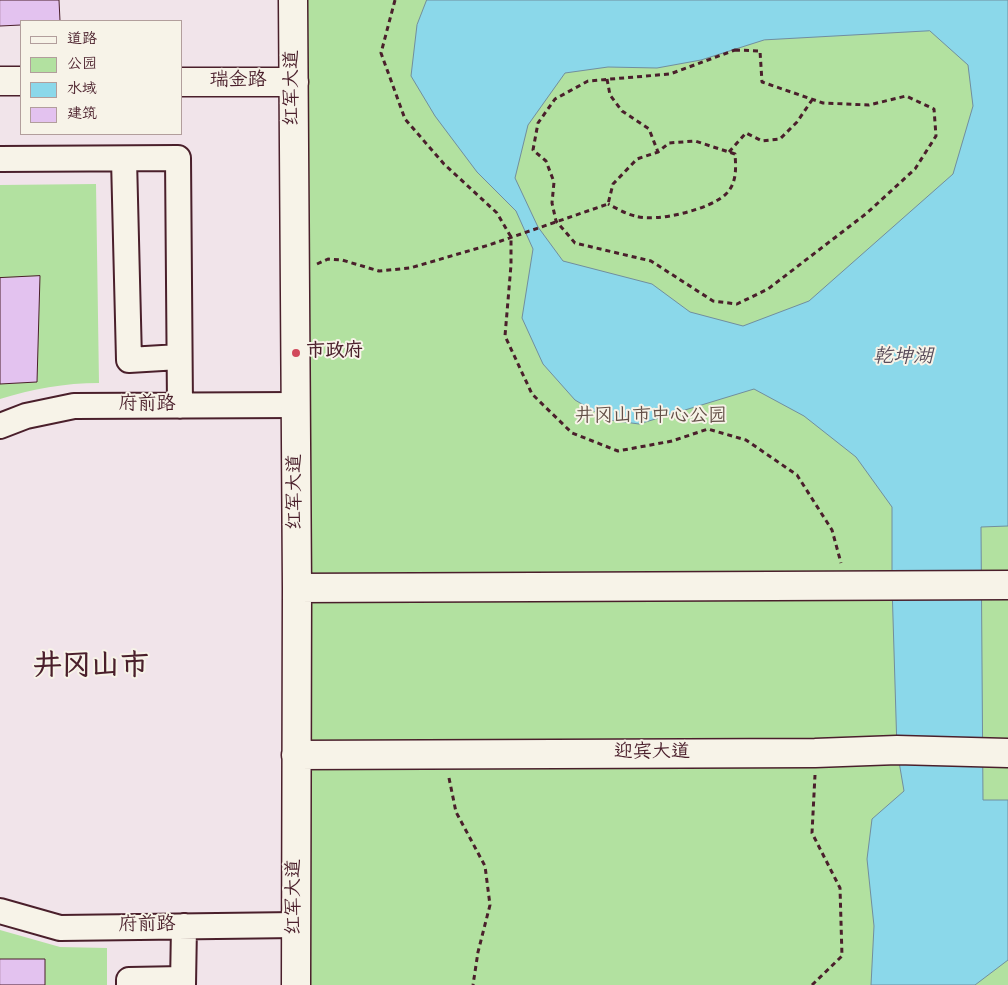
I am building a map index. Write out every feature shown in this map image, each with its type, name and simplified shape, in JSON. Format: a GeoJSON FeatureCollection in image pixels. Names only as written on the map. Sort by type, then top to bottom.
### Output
{"type":"FeatureCollection","features":[{"type":"Feature","properties":{"kind":"main road","name":"红军大道"},"geometry":{"type":"LineString","coordinates":[[294,0],[297,588],[296,985]]}},
{"type":"Feature","properties":{"kind":"main road"},"geometry":{"type":"LineString","coordinates":[[0,81],[20,81]]}},
{"type":"Feature","properties":{"kind":"main road","name":"瑞金路"},"geometry":{"type":"LineString","coordinates":[[182,82],[294,82]]}},
{"type":"Feature","properties":{"kind":"main road"},"geometry":{"type":"LineString","coordinates":[[297,588],[996,585]]}},
{"type":"Feature","properties":{"kind":"main road","name":"迎宾大道"},"geometry":{"type":"LineString","coordinates":[[296,754],[815,753],[897,750],[998,753]]}},
{"type":"Feature","properties":{"kind":"lane"},"geometry":{"type":"LineString","coordinates":[[0,159],[178,158],[180,406]]}},
{"type":"Feature","properties":{"kind":"lane"},"geometry":{"type":"LineString","coordinates":[[124,159],[129,360],[179,357]]}},
{"type":"Feature","properties":{"kind":"lane","name":"府前路"},"geometry":{"type":"LineString","coordinates":[[0,426],[26,416],[74,406],[296,405]]}},
{"type":"Feature","properties":{"kind":"lane","name":"府前路"},"geometry":{"type":"LineString","coordinates":[[0,911],[60,928],[296,925]]}},
{"type":"Feature","properties":{"kind":"lane"},"geometry":{"type":"LineString","coordinates":[[129,985],[129,980],[183,982],[184,926]]}},
{"type":"Feature","properties":{"kind":"path"},"geometry":{"type":"LineString","coordinates":[[395,0],[381,53],[406,119],[444,164],[497,213],[510,237],[511,264],[505,336],[532,394],[572,433],[618,451],[672,441],[708,429],[746,440],[797,475],[832,530],[848,586]]}},
{"type":"Feature","properties":{"kind":"path"},"geometry":{"type":"LineString","coordinates":[[735,50],[760,51],[762,82],[812,100],[822,103],[869,105],[906,96],[934,109],[936,136],[915,169],[867,213],[768,289],[737,304],[713,301],[651,261],[575,244],[556,221],[552,203],[554,182],[546,161],[533,150],[538,123],[555,99],[588,81],[670,74],[701,60],[735,50]]}},
{"type":"Feature","properties":{"kind":"path"},"geometry":{"type":"LineString","coordinates":[[607,79],[610,95],[622,111],[649,129],[658,152]]}},
{"type":"Feature","properties":{"kind":"path"},"geometry":{"type":"LineString","coordinates":[[729,152],[746,133],[762,141],[780,139],[797,122],[812,100]]}},
{"type":"Feature","properties":{"kind":"path"},"geometry":{"type":"LineString","coordinates":[[295,273],[328,259],[342,260],[379,271],[410,268],[608,204],[637,217],[673,216],[706,207],[727,193],[737,173],[735,154],[694,141],[669,143],[658,152],[637,159],[614,184],[608,204]]}},
{"type":"Feature","properties":{"kind":"path"},"geometry":{"type":"LineString","coordinates":[[812,985],[842,956],[840,888],[812,833],[815,753]]}},
{"type":"Feature","properties":{"kind":"path"},"geometry":{"type":"LineString","coordinates":[[444,754],[456,812],[485,866],[490,905],[478,952],[474,985]]}},
{"type":"Feature","properties":{"kind":"green space","name":"井冈山市中心公园"},"geometry":{"type":"Polygon","coordinates":[[[289,0],[1008,0],[1008,985],[295,985],[289,0]]]}},
{"type":"Feature","properties":{"kind":"green space"},"geometry":{"type":"Polygon","coordinates":[[[96,184],[99,383],[49,387],[0,399],[0,185],[96,184]]]}},
{"type":"Feature","properties":{"kind":"green space"},"geometry":{"type":"Polygon","coordinates":[[[0,930],[60,947],[107,948],[107,985],[0,985],[0,930]]]}},
{"type":"Feature","properties":{"kind":"water","name":"乾坤湖"},"geometry":{"type":"Polygon","coordinates":[[[427,0],[1008,0],[1008,526],[981,527],[983,800],[1008,800],[1008,960],[975,985],[871,985],[874,926],[867,859],[872,819],[904,791],[897,750],[892,585],[892,507],[856,457],[804,416],[754,389],[639,424],[609,420],[575,400],[543,364],[522,318],[533,249],[516,211],[477,172],[435,116],[411,76],[417,25],[427,0]],[[930,31],[764,40],[701,60],[657,68],[608,67],[565,73],[528,125],[515,178],[538,227],[563,261],[652,284],[690,312],[743,326],[809,301],[953,174],[973,106],[968,65],[930,31]]]}},
{"type":"Feature","properties":{"kind":"building"},"geometry":{"type":"Polygon","coordinates":[[[0,0],[59,0],[60,20],[20,20],[20,25],[0,26],[0,0]]]}},
{"type":"Feature","properties":{"kind":"building"},"geometry":{"type":"Polygon","coordinates":[[[40,276],[37,382],[0,384],[0,278],[40,276]]]}},
{"type":"Feature","properties":{"kind":"building"},"geometry":{"type":"Polygon","coordinates":[[[0,959],[45,959],[45,985],[0,985],[0,959]]]}},
{"type":"Feature","properties":{"kind":"place","name":"市政府"},"geometry":{"type":"Point","coordinates":[296,353]}},
{"type":"Feature","properties":{"kind":"district","name":"井冈山市"},"geometry":{"type":"Point","coordinates":[91,670]}}]}
